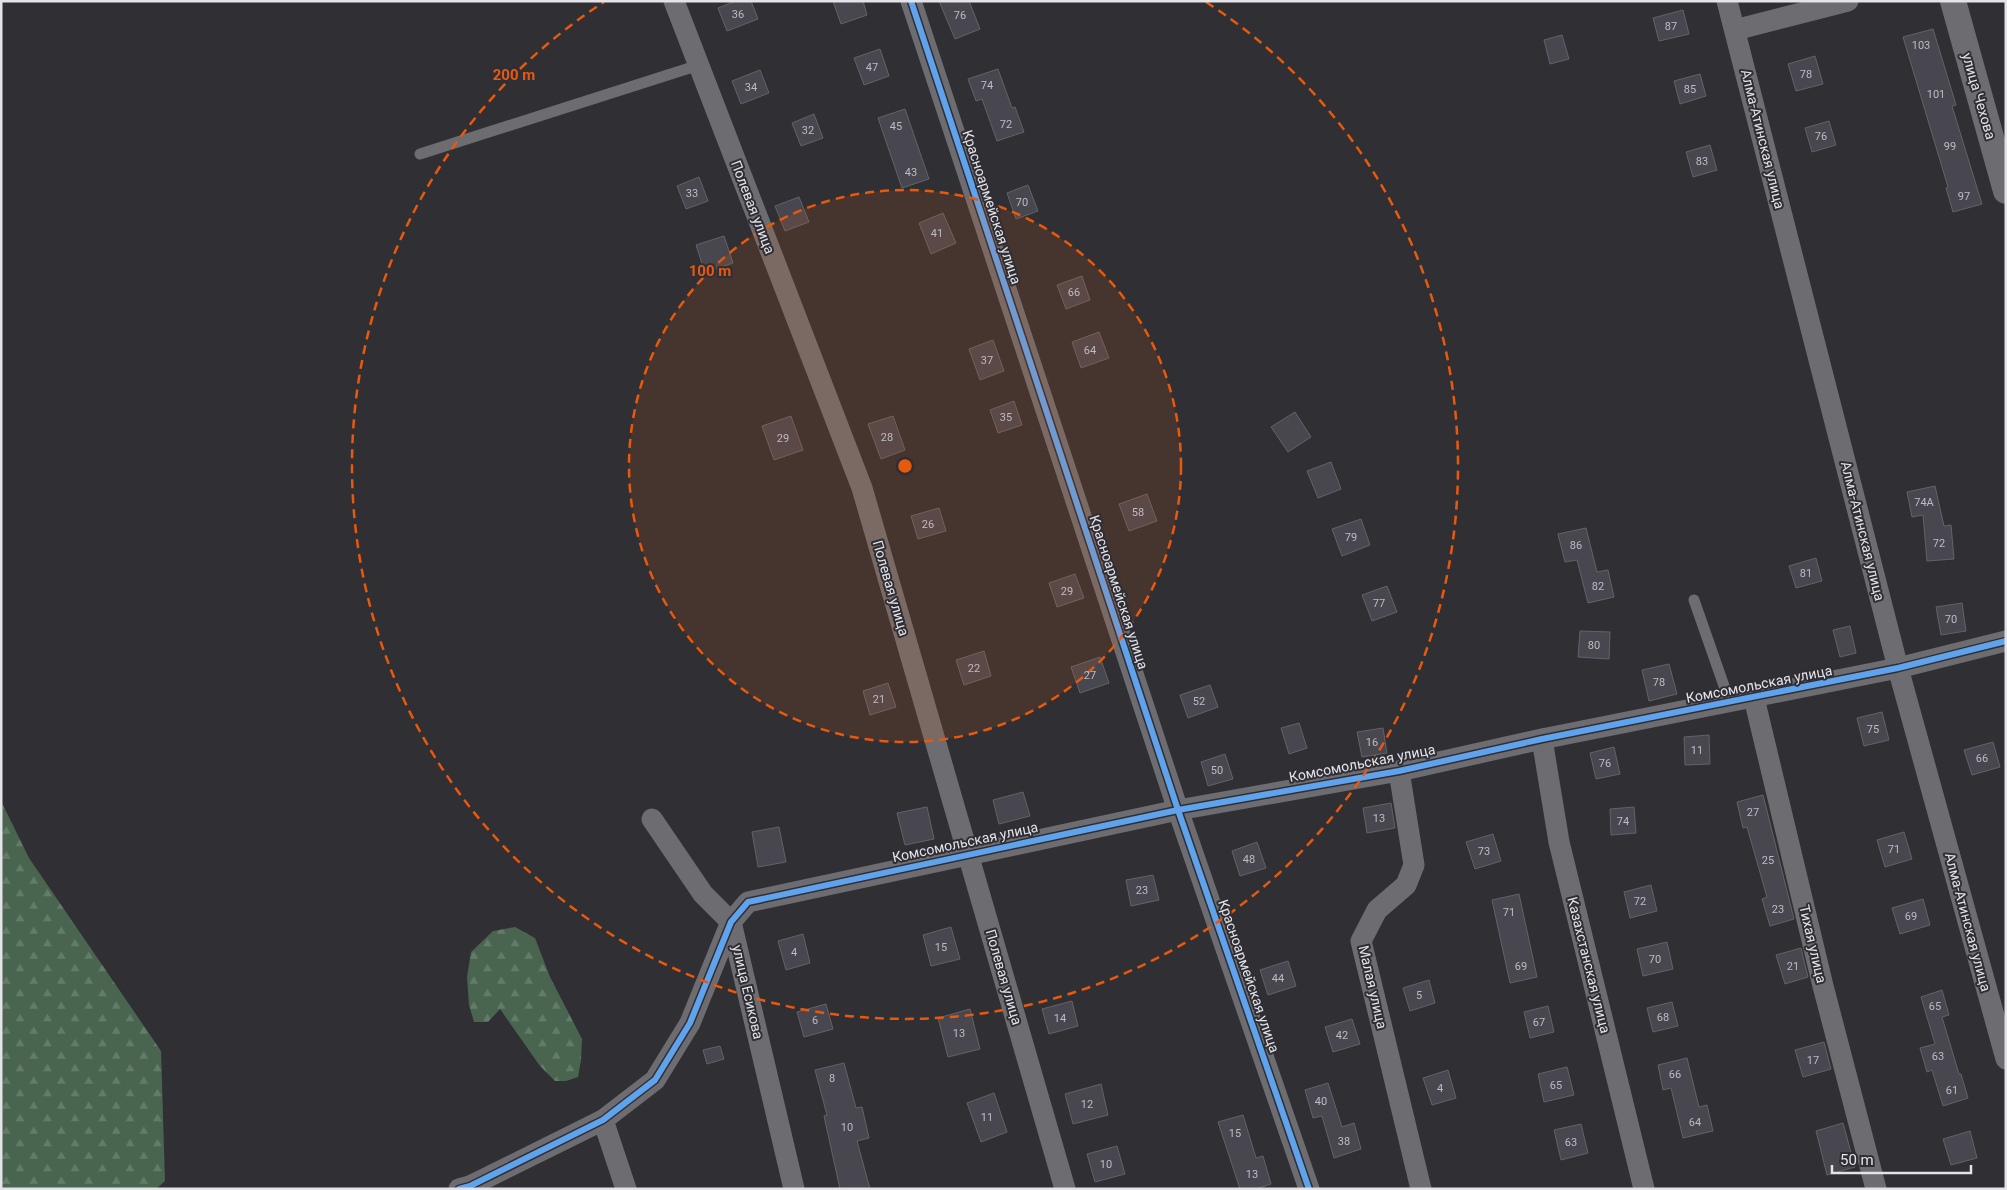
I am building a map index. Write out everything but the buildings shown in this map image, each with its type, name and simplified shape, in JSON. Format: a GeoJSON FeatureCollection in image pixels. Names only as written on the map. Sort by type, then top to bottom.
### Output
{"type":"FeatureCollection","features":[{"type":"Feature","properties":{"kind":"street","name":"Полевая улица"},"geometry":{"type":"LineString","coordinates":[[674,1],[862,488],[1065,1189]]}},
{"type":"Feature","properties":{"kind":"street","name":"Красноармейская улица"},"geometry":{"type":"LineString","coordinates":[[911,1],[1178,810],[1309,1189]]}},
{"type":"Feature","properties":{"kind":"street","name":"Алма-Атинская улица"},"geometry":{"type":"LineString","coordinates":[[1727,1],[1898,668],[2006,1060]]}},
{"type":"Feature","properties":{"kind":"street"},"geometry":{"type":"LineString","coordinates":[[1735,30],[1848,1]]}},
{"type":"Feature","properties":{"kind":"street","name":"улица Чехова"},"geometry":{"type":"LineString","coordinates":[[1953,1],[2006,191]]}},
{"type":"Feature","properties":{"kind":"street","name":"Комсомольская улица"},"geometry":{"type":"LineString","coordinates":[[460,1189],[470,1186],[603,1120],[655,1080],[690,1023],[731,922],[748,902],[1178,810],[1399,771],[1542,739],[1730,703],[1898,668],[2006,641]]}},
{"type":"Feature","properties":{"kind":"street","name":"Тихая улица"},"geometry":{"type":"LineString","coordinates":[[1754,698],[1823,986],[1876,1189]]}},
{"type":"Feature","properties":{"kind":"street","name":"Казахстанская улица"},"geometry":{"type":"LineString","coordinates":[[1542,739],[1559,842],[1644,1189]]}},
{"type":"Feature","properties":{"kind":"street","name":"Малая улица"},"geometry":{"type":"LineString","coordinates":[[1399,771],[1414,865],[1406,884],[1376,910],[1361,941],[1421,1189]]}},
{"type":"Feature","properties":{"kind":"street"},"geometry":{"type":"LineString","coordinates":[[652,818],[703,894],[731,922]]}},
{"type":"Feature","properties":{"kind":"street","name":"улица Есикова"},"geometry":{"type":"LineString","coordinates":[[731,922],[794,1189]]}},
{"type":"Feature","properties":{"kind":"street"},"geometry":{"type":"LineString","coordinates":[[603,1120],[626,1189]]}},
{"type":"Feature","properties":{"kind":"lane"},"geometry":{"type":"LineString","coordinates":[[420,154],[698,65]]}},
{"type":"Feature","properties":{"kind":"lane"},"geometry":{"type":"LineString","coordinates":[[1694,600],[1730,703]]}},
{"type":"Feature","properties":{"kind":"green space"},"geometry":{"type":"Polygon","coordinates":[[[1,801],[29,858],[161,1051],[165,1181],[156,1189],[1,1189],[1,801]]]}},
{"type":"Feature","properties":{"kind":"green space"},"geometry":{"type":"Polygon","coordinates":[[[515,927],[535,938],[550,977],[582,1039],[578,1077],[566,1081],[555,1081],[540,1066],[500,1009],[488,1022],[474,1022],[469,1005],[467,977],[471,952],[493,931],[515,927]]]}},
{"type":"Feature","properties":{"kind":"cycle path"},"geometry":{"type":"LineString","coordinates":[[911,1],[1178,810],[1309,1189]]}},
{"type":"Feature","properties":{"kind":"cycle path"},"geometry":{"type":"LineString","coordinates":[[459,1189],[470,1186],[603,1120],[655,1080],[690,1023],[731,922],[748,902],[1178,810],[1399,771],[1542,739],[1898,668],[2006,641]]}}]}
